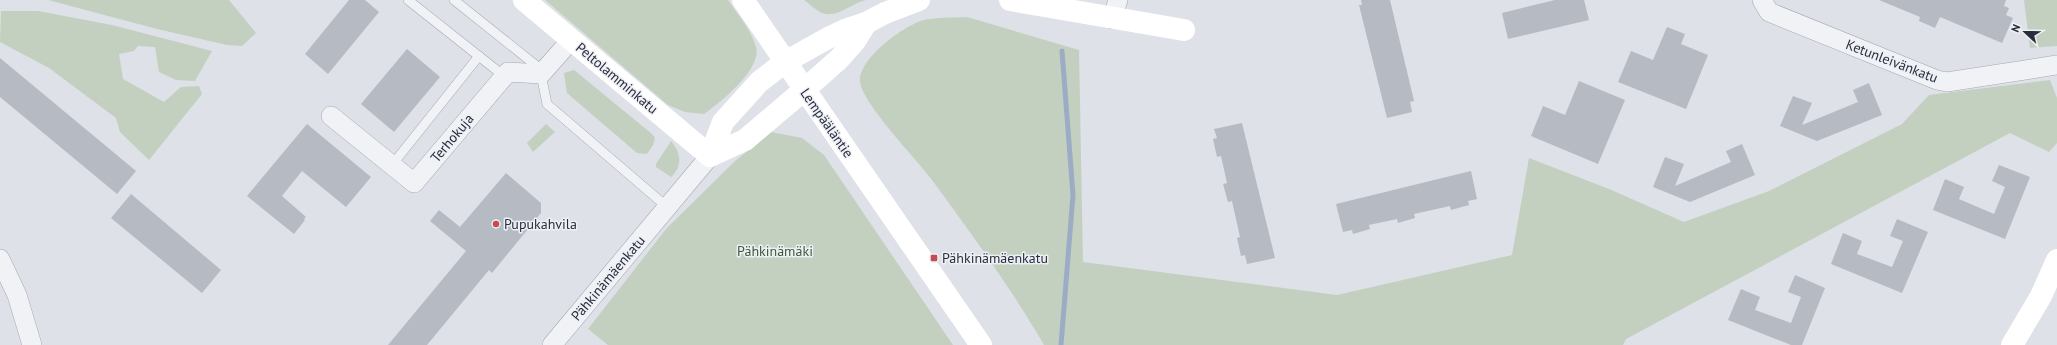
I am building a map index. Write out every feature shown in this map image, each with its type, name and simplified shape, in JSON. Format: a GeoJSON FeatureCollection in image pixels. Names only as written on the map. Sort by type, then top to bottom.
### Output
{"type":"FeatureCollection","features":[{"type":"Feature","properties":{"kind":"street","name":"Peltolamminkatu"},"geometry":{"type":"LineString","coordinates":[[524,0],[710,156]]}},
{"type":"Feature","properties":{"kind":"street","name":"Lempääläntie"},"geometry":{"type":"LineString","coordinates":[[743,0],[981,345]]}},
{"type":"Feature","properties":{"kind":"street","name":"Pähkinämäenkatu"},"geometry":{"type":"LineString","coordinates":[[552,345],[710,156],[723,122],[759,82],[785,62],[845,30],[866,23],[885,12],[919,0]]}},
{"type":"Feature","properties":{"kind":"street"},"geometry":{"type":"LineString","coordinates":[[1010,0],[1115,10],[1184,30]]}},
{"type":"Feature","properties":{"kind":"street","name":"Ketunleivänkatu"},"geometry":{"type":"LineString","coordinates":[[1762,0],[1769,12],[1936,80],[1947,82],[2057,65]]}},
{"type":"Feature","properties":{"kind":"street","name":"Pähkinämäenkatu"},"geometry":{"type":"LineString","coordinates":[[710,156],[745,140],[804,90],[839,59],[855,41],[866,23]]}},
{"type":"Feature","properties":{"kind":"street"},"geometry":{"type":"LineString","coordinates":[[504,76],[508,72],[542,73],[572,39]]}},
{"type":"Feature","properties":{"kind":"street","name":"Terhokuja"},"geometry":{"type":"LineString","coordinates":[[331,116],[414,183],[504,76]]}},
{"type":"Feature","properties":{"kind":"street"},"geometry":{"type":"LineString","coordinates":[[0,259],[18,295],[32,345]]}},
{"type":"Feature","properties":{"kind":"street"},"geometry":{"type":"LineString","coordinates":[[2012,345],[2041,296],[2057,260]]}},
{"type":"Feature","properties":{"kind":"lane"},"geometry":{"type":"LineString","coordinates":[[408,0],[504,76]]}},
{"type":"Feature","properties":{"kind":"lane"},"geometry":{"type":"LineString","coordinates":[[454,0],[542,73],[547,104],[667,207]]}},
{"type":"Feature","properties":{"kind":"lane"},"geometry":{"type":"LineString","coordinates":[[392,165],[479,56]]}},
{"type":"Feature","properties":{"kind":"green space"},"geometry":{"type":"Polygon","coordinates":[[[48,0],[229,0],[256,33],[242,46],[227,45],[157,29],[48,0]]]}},
{"type":"Feature","properties":{"kind":"green space"},"geometry":{"type":"Polygon","coordinates":[[[545,0],[728,0],[744,22],[754,40],[756,56],[753,65],[738,85],[711,109],[704,114],[685,112],[668,105],[545,0]]]}},
{"type":"Feature","properties":{"kind":"green space"},"geometry":{"type":"Polygon","coordinates":[[[804,0],[866,0],[833,14],[827,14],[820,12],[804,0]]]}},
{"type":"Feature","properties":{"kind":"green space"},"geometry":{"type":"Polygon","coordinates":[[[2024,0],[2057,0],[2057,46],[2030,48],[2024,0]]]}},
{"type":"Feature","properties":{"kind":"green space"},"geometry":{"type":"Polygon","coordinates":[[[1,11],[38,11],[112,25],[212,51],[195,81],[176,80],[159,72],[155,47],[138,46],[134,51],[119,54],[123,79],[164,102],[181,87],[199,86],[202,94],[149,160],[120,132],[116,118],[49,68],[0,42],[1,11]]]}},
{"type":"Feature","properties":{"kind":"green space"},"geometry":{"type":"Polygon","coordinates":[[[967,17],[1079,50],[1083,262],[1337,295],[1512,255],[1529,158],[1609,189],[1684,222],[1769,191],[1902,124],[1929,95],[2050,80],[2057,98],[2057,143],[2049,152],[2010,133],[1626,339],[1623,345],[1044,345],[1018,303],[961,220],[932,180],[880,118],[864,92],[860,82],[861,73],[874,54],[894,36],[905,29],[924,20],[967,17]]]}},
{"type":"Feature","properties":{"kind":"green space"},"geometry":{"type":"Polygon","coordinates":[[[574,70],[652,134],[655,138],[653,145],[647,154],[637,153],[567,93],[564,73],[574,70]]]}},
{"type":"Feature","properties":{"kind":"green space"},"geometry":{"type":"Polygon","coordinates":[[[546,124],[555,132],[533,152],[527,143],[546,124]]]}},
{"type":"Feature","properties":{"kind":"green space","name":"Pähkinämäki"},"geometry":{"type":"Polygon","coordinates":[[[771,132],[802,138],[824,155],[953,345],[608,345],[588,329],[666,229],[735,161],[771,132]]]}},
{"type":"Feature","properties":{"kind":"green space"},"geometry":{"type":"Polygon","coordinates":[[[671,141],[679,155],[679,164],[675,173],[671,177],[656,167],[656,164],[671,141]]]}},
{"type":"Feature","properties":{"kind":"building"},"geometry":{"type":"Polygon","coordinates":[[[349,0],[365,0],[379,12],[328,74],[305,54],[349,0]]]}},
{"type":"Feature","properties":{"kind":"building"},"geometry":{"type":"Polygon","coordinates":[[[1361,0],[1390,0],[1414,101],[1410,102],[1412,112],[1387,118],[1359,5],[1362,5],[1361,0]]]}},
{"type":"Feature","properties":{"kind":"building"},"geometry":{"type":"Polygon","coordinates":[[[1555,0],[1584,0],[1589,20],[1508,39],[1502,13],[1555,0]]]}},
{"type":"Feature","properties":{"kind":"building"},"geometry":{"type":"Polygon","coordinates":[[[1879,0],[2006,0],[2004,6],[2009,8],[2006,15],[2013,18],[2002,43],[1940,17],[1935,28],[1919,21],[1920,17],[1879,0]]]}},
{"type":"Feature","properties":{"kind":"building"},"geometry":{"type":"Polygon","coordinates":[[[1667,27],[1685,34],[1681,44],[1708,55],[1686,109],[1618,82],[1631,51],[1653,60],[1667,27]]]}},
{"type":"Feature","properties":{"kind":"building"},"geometry":{"type":"Polygon","coordinates":[[[407,49],[440,77],[394,132],[361,104],[407,49]]]}},
{"type":"Feature","properties":{"kind":"building"},"geometry":{"type":"Polygon","coordinates":[[[0,58],[136,171],[117,194],[0,97],[0,58]]]}},
{"type":"Feature","properties":{"kind":"building"},"geometry":{"type":"Polygon","coordinates":[[[1579,81],[1625,100],[1598,164],[1531,136],[1543,106],[1565,115],[1579,81]]]}},
{"type":"Feature","properties":{"kind":"building"},"geometry":{"type":"Polygon","coordinates":[[[1869,83],[1882,115],[1817,141],[1780,126],[1793,96],[1812,103],[1802,125],[1858,102],[1853,90],[1869,83]]]}},
{"type":"Feature","properties":{"kind":"building"},"geometry":{"type":"Polygon","coordinates":[[[1242,123],[1275,258],[1247,264],[1245,255],[1241,256],[1237,238],[1240,237],[1232,201],[1228,202],[1223,184],[1227,183],[1221,156],[1217,157],[1213,139],[1217,138],[1214,129],[1242,123]]]}},
{"type":"Feature","properties":{"kind":"building"},"geometry":{"type":"Polygon","coordinates":[[[307,124],[371,177],[346,207],[302,171],[282,196],[306,217],[294,234],[247,196],[307,124]]]}},
{"type":"Feature","properties":{"kind":"building"},"geometry":{"type":"Polygon","coordinates":[[[1742,144],[1755,175],[1690,202],[1653,187],[1665,157],[1684,164],[1675,186],[1731,162],[1726,151],[1742,144]]]}},
{"type":"Feature","properties":{"kind":"building"},"geometry":{"type":"Polygon","coordinates":[[[1999,165],[2030,177],[2005,239],[1933,210],[1945,179],[1964,187],[1959,199],[1994,214],[2005,187],[1992,181],[1999,165]]]}},
{"type":"Feature","properties":{"kind":"building"},"geometry":{"type":"Polygon","coordinates":[[[1471,171],[1477,199],[1468,201],[1469,205],[1451,210],[1450,206],[1414,214],[1415,218],[1398,223],[1397,219],[1369,225],[1370,229],[1353,234],[1352,230],[1343,232],[1336,204],[1471,171]]]}},
{"type":"Feature","properties":{"kind":"building"},"geometry":{"type":"Polygon","coordinates":[[[506,173],[541,203],[541,213],[492,273],[489,270],[427,345],[388,345],[466,251],[430,221],[439,210],[460,227],[506,173]]]}},
{"type":"Feature","properties":{"kind":"building"},"geometry":{"type":"Polygon","coordinates":[[[131,194],[221,270],[202,293],[111,218],[131,194]]]}},
{"type":"Feature","properties":{"kind":"building"},"geometry":{"type":"Polygon","coordinates":[[[1897,219],[1928,232],[1902,293],[1831,264],[1843,233],[1862,241],[1857,254],[1892,267],[1903,241],[1890,236],[1897,219]]]}},
{"type":"Feature","properties":{"kind":"building"},"geometry":{"type":"Polygon","coordinates":[[[1795,275],[1825,288],[1802,345],[1791,345],[1728,320],[1741,289],[1760,297],[1755,310],[1791,323],[1801,297],[1788,292],[1795,275]]]}},
{"type":"Feature","properties":{"kind":"waterway"},"geometry":{"type":"LineString","coordinates":[[1061,345],[1073,195],[1062,51]]}},
{"type":"Feature","properties":{"kind":"place","name":"Pupukahvila"},"geometry":{"type":"Point","coordinates":[496,224]}},
{"type":"Feature","properties":{"kind":"place","name":"Pähkinämäenkatu"},"geometry":{"type":"Point","coordinates":[934,258]}}]}
